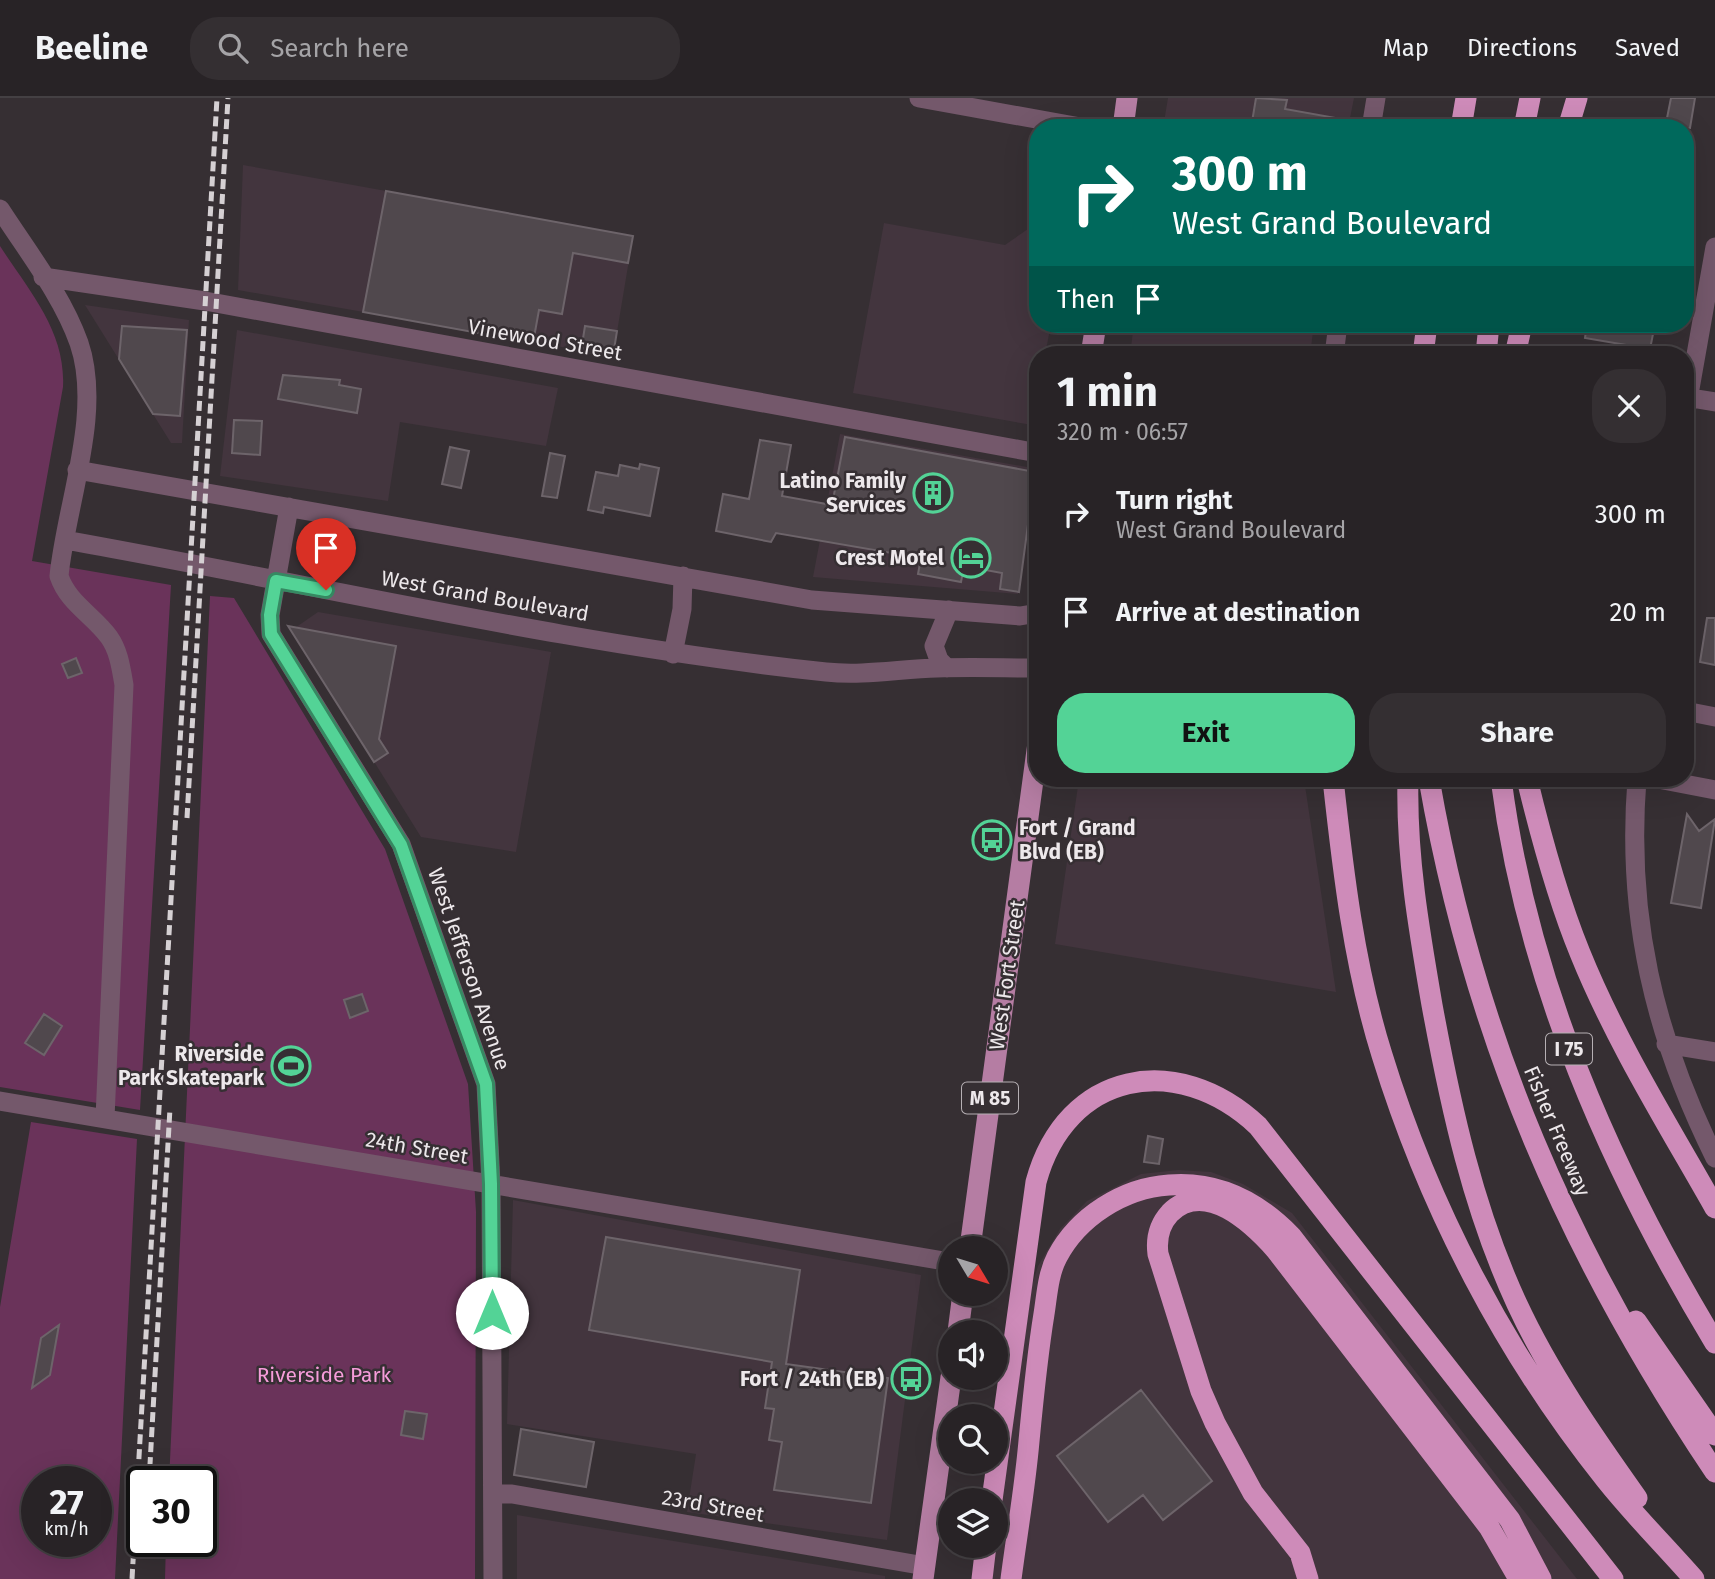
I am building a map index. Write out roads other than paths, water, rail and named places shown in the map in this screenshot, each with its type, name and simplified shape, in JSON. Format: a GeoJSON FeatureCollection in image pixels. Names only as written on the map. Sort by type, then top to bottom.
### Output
{"type":"FeatureCollection","features":[{"type":"Feature","properties":{"kind":"highway"},"geometry":{"type":"LineString","coordinates":[[1451,119],[1452,98]]}},
{"type":"Feature","properties":{"kind":"highway"},"geometry":{"type":"LineString","coordinates":[[1462,119],[1466,98]]}},
{"type":"Feature","properties":{"kind":"highway"},"geometry":{"type":"LineString","coordinates":[[1526,119],[1530,98]]}},
{"type":"Feature","properties":{"kind":"highway"},"geometry":{"type":"LineString","coordinates":[[1571,119],[1577,98]]}},
{"type":"Feature","properties":{"kind":"highway"},"geometry":{"type":"LineString","coordinates":[[1334,787],[1353,932],[1371,1015],[1400,1108],[1443,1214],[1491,1310],[1544,1394],[1606,1480],[1694,1579]]}},
{"type":"Feature","properties":{"kind":"highway"},"geometry":{"type":"LineString","coordinates":[[1408,787],[1412,866],[1426,971],[1458,1138],[1486,1228],[1517,1306],[1551,1369],[1694,1579]]}},
{"type":"Feature","properties":{"kind":"highway","name":"Fisher Freeway"},"geometry":{"type":"LineString","coordinates":[[1431,787],[1451,888],[1483,1006],[1524,1120],[1573,1230],[1651,1372],[1715,1472]]}},
{"type":"Feature","properties":{"kind":"highway","name":"Fisher Freeway"},"geometry":{"type":"LineString","coordinates":[[1503,787],[1535,943],[1561,1029],[1628,1187],[1685,1293],[1715,1342]]}},
{"type":"Feature","properties":{"kind":"highway"},"geometry":{"type":"LineString","coordinates":[[1529,787],[1554,880],[1580,954],[1622,1042],[1715,1208]]}},
{"type":"Feature","properties":{"kind":"highway"},"geometry":{"type":"LineString","coordinates":[[994,1488],[1036,1182],[1043,1156],[1054,1135],[1084,1104],[1107,1091],[1148,1081],[1190,1084],[1228,1100],[1258,1125],[1613,1579]]}},
{"type":"Feature","properties":{"kind":"highway"},"geometry":{"type":"LineString","coordinates":[[1011,1579],[1028,1454],[1033,1387],[1052,1267],[1078,1228],[1107,1205],[1136,1192],[1164,1185],[1207,1185],[1237,1195],[1270,1216],[1292,1236],[1422,1423],[1495,1535],[1519,1579]]}},
{"type":"Feature","properties":{"kind":"highway"},"geometry":{"type":"LineString","coordinates":[[1308,1579],[1300,1553],[1253,1493],[1226,1446],[1201,1391],[1158,1254],[1160,1231],[1171,1213],[1190,1201],[1206,1200],[1223,1207],[1256,1228],[1422,1423],[1510,1520],[1541,1579]]}},
{"type":"Feature","properties":{"kind":"highway"},"geometry":{"type":"LineString","coordinates":[[1573,1230],[1715,1435]]}},
{"type":"Feature","properties":{"kind":"highway"},"geometry":{"type":"LineString","coordinates":[[1685,1293],[1715,1330]]}},
{"type":"Feature","properties":{"kind":"highway"},"geometry":{"type":"LineString","coordinates":[[982,1579],[984,1558]]}},
{"type":"Feature","properties":{"kind":"main road"},"geometry":{"type":"LineString","coordinates":[[1124,119],[1127,98]]}},
{"type":"Feature","properties":{"kind":"main road","name":"West Fort Street"},"geometry":{"type":"LineString","coordinates":[[972,1236],[1032,787]]}},
{"type":"Feature","properties":{"kind":"main road"},"geometry":{"type":"LineString","coordinates":[[924,1573],[949,1390]]}},
{"type":"Feature","properties":{"kind":"street"},"geometry":{"type":"LineString","coordinates":[[919,98],[1036,119]]}},
{"type":"Feature","properties":{"kind":"street"},"geometry":{"type":"LineString","coordinates":[[1372,119],[1376,98]]}},
{"type":"Feature","properties":{"kind":"street"},"geometry":{"type":"LineString","coordinates":[[0,209],[43,276],[79,343],[85,368],[85,409],[78,470],[59,576],[63,587],[110,639],[117,653],[124,685],[105,1118]]}},
{"type":"Feature","properties":{"kind":"street"},"geometry":{"type":"LineString","coordinates":[[1694,365],[1715,247]]}},
{"type":"Feature","properties":{"kind":"street","name":"Vinewood Street"},"geometry":{"type":"LineString","coordinates":[[43,276],[205,301],[1029,451]]}},
{"type":"Feature","properties":{"kind":"street"},"geometry":{"type":"LineString","coordinates":[[1694,404],[1715,402]]}},
{"type":"Feature","properties":{"kind":"street"},"geometry":{"type":"LineString","coordinates":[[78,470],[844,605],[1029,614]]}},
{"type":"Feature","properties":{"kind":"street","name":"West Jefferson Avenue"},"geometry":{"type":"LineString","coordinates":[[289,507],[270,619],[274,641],[401,845],[486,1084],[491,1184],[493,1579]]}},
{"type":"Feature","properties":{"kind":"street","name":"West Grand Boulevard"},"geometry":{"type":"LineString","coordinates":[[65,540],[203,563],[276,581],[673,654],[849,673],[947,668],[1029,668]]}},
{"type":"Feature","properties":{"kind":"street"},"geometry":{"type":"LineString","coordinates":[[673,654],[682,609],[683,576]]}},
{"type":"Feature","properties":{"kind":"street"},"geometry":{"type":"LineString","coordinates":[[947,668],[939,660],[934,646],[949,610]]}},
{"type":"Feature","properties":{"kind":"street"},"geometry":{"type":"LineString","coordinates":[[1694,713],[1715,717]]}},
{"type":"Feature","properties":{"kind":"street"},"geometry":{"type":"LineString","coordinates":[[1694,786],[1715,790]]}},
{"type":"Feature","properties":{"kind":"street"},"geometry":{"type":"LineString","coordinates":[[1637,787],[1637,914],[1648,976],[1666,1044],[1681,1086],[1715,1158]]}},
{"type":"Feature","properties":{"kind":"street"},"geometry":{"type":"LineString","coordinates":[[1666,1044],[1715,1052]]}},
{"type":"Feature","properties":{"kind":"street","name":"24th Street"},"geometry":{"type":"LineString","coordinates":[[0,1101],[938,1260]]}},
{"type":"Feature","properties":{"kind":"street","name":"23rd Street"},"geometry":{"type":"LineString","coordinates":[[493,1494],[526,1496],[924,1573]]}},
{"type":"Feature","properties":{"kind":"railway"},"geometry":{"type":"LineString","coordinates":[[132,1579],[217,98]]}},
{"type":"Feature","properties":{"kind":"railway"},"geometry":{"type":"LineString","coordinates":[[187,818],[228,98]]}},
{"type":"Feature","properties":{"kind":"railway"},"geometry":{"type":"LineString","coordinates":[[150,1466],[170,1108]]}},
{"type":"Feature","properties":{"kind":"place","name":"Latino Family Services"},"geometry":{"type":"Point","coordinates":[933,493]}},
{"type":"Feature","properties":{"kind":"place","name":"Crest Motel"},"geometry":{"type":"Point","coordinates":[971,558]}},
{"type":"Feature","properties":{"kind":"place","name":"Fort / Grand Blvd (EB)"},"geometry":{"type":"Point","coordinates":[992,840]}},
{"type":"Feature","properties":{"kind":"place","name":"Riverside Park Skatepark"},"geometry":{"type":"Point","coordinates":[291,1066]}},
{"type":"Feature","properties":{"kind":"place","name":"Fort / 24th (EB)"},"geometry":{"type":"Point","coordinates":[911,1379]}},
{"type":"Feature","properties":{"kind":"park label","name":"Riverside Park"},"geometry":{"type":"Point","coordinates":[324,1375]}}]}
